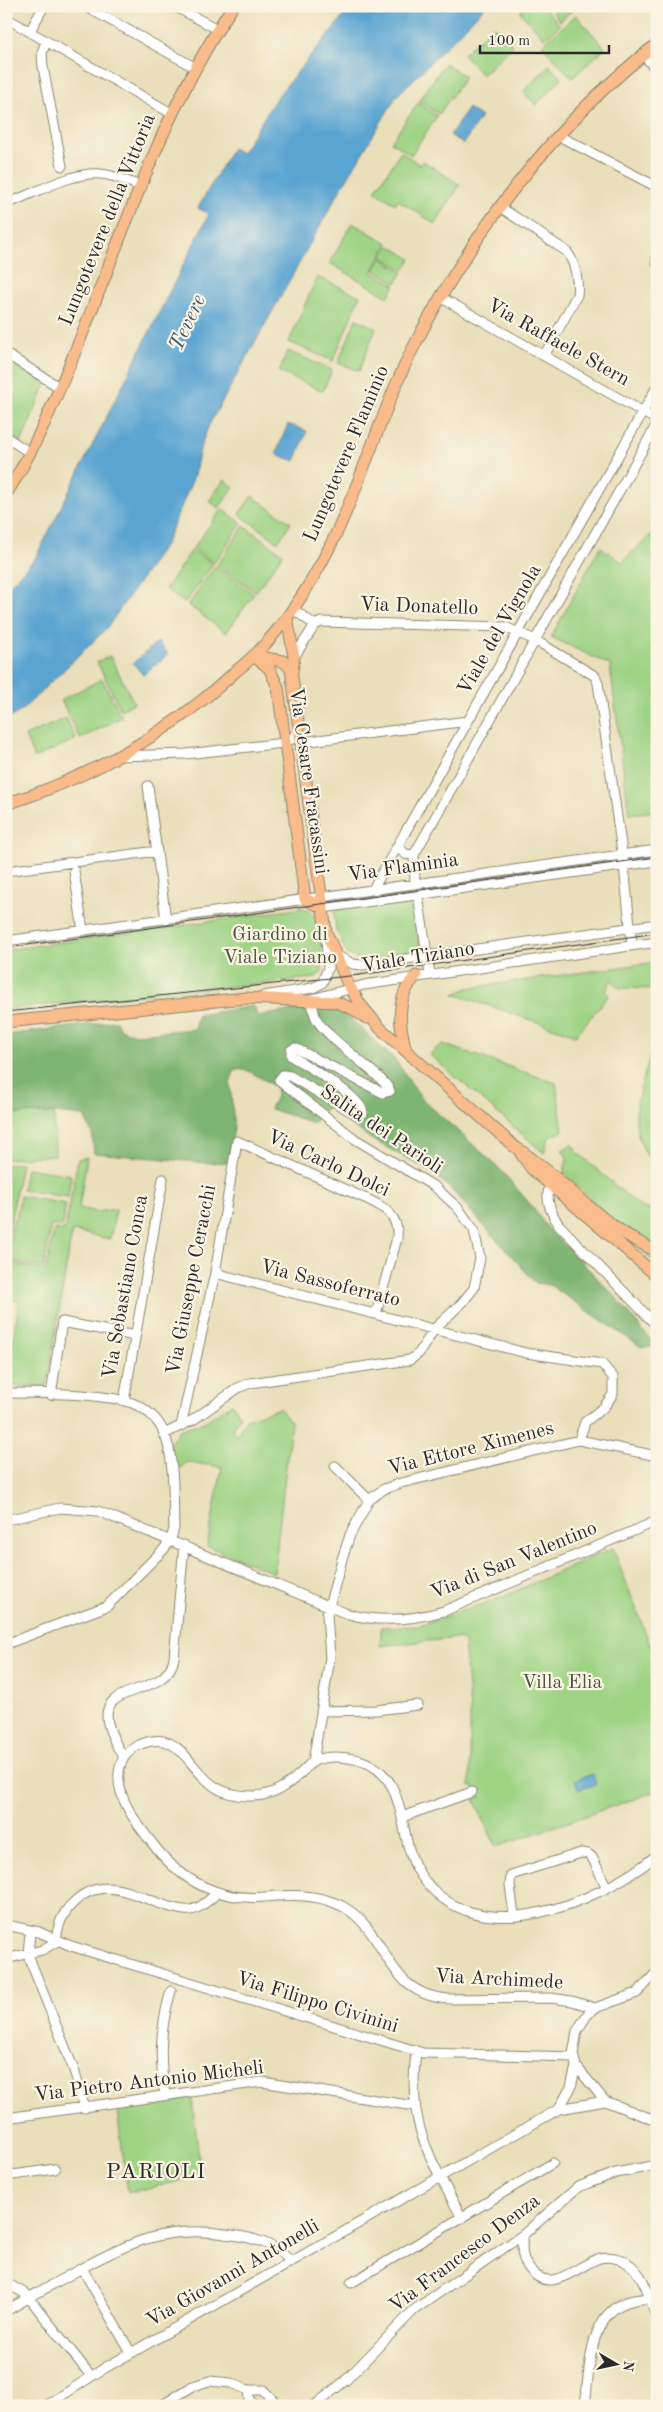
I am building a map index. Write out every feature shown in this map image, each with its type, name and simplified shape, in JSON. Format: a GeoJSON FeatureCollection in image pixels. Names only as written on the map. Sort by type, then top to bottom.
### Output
{"type":"FeatureCollection","features":[{"type":"Feature","properties":{"kind":"main road","name":"Lungotevere della Vittoria"},"geometry":{"type":"LineString","coordinates":[[6,494],[30,453],[60,387],[171,113],[194,67],[233,6]]}},
{"type":"Feature","properties":{"kind":"main road","name":"Lungotevere Flaminio"},"geometry":{"type":"LineString","coordinates":[[6,804],[54,786],[119,756],[154,736],[192,710],[254,656],[290,614],[334,538],[400,377],[459,268],[500,207],[559,136],[603,90],[657,44]]}},
{"type":"Feature","properties":{"kind":"main road","name":"Via Cesare Fracassini"},"geometry":{"type":"LineString","coordinates":[[254,656],[269,668],[277,684],[305,899],[322,902],[292,672],[294,657],[290,614]]}},
{"type":"Feature","properties":{"kind":"main road"},"geometry":{"type":"LineString","coordinates":[[254,656],[284,661],[292,672]]}},
{"type":"Feature","properties":{"kind":"main road"},"geometry":{"type":"LineString","coordinates":[[322,902],[326,932],[350,988],[360,1004],[380,1028]]}},
{"type":"Feature","properties":{"kind":"main road"},"geometry":{"type":"LineString","coordinates":[[406,1050],[401,1032],[400,1011],[406,990],[416,976]]}},
{"type":"Feature","properties":{"kind":"main road","name":"Viale Tiziano"},"geometry":{"type":"LineString","coordinates":[[6,1022],[246,998],[312,999]]}},
{"type":"Feature","properties":{"kind":"main road"},"geometry":{"type":"LineString","coordinates":[[312,999],[344,1004],[380,1028],[515,1147],[532,1169],[554,1181],[613,1226],[657,1251]]}},
{"type":"Feature","properties":{"kind":"main road"},"geometry":{"type":"LineString","coordinates":[[554,1181],[632,1255],[657,1276]]}},
{"type":"Feature","properties":{"kind":"main road"},"geometry":{"type":"LineString","coordinates":[[632,1255],[657,1272]]}},
{"type":"Feature","properties":{"kind":"street"},"geometry":{"type":"LineString","coordinates":[[30,31],[44,6]]}},
{"type":"Feature","properties":{"kind":"street"},"geometry":{"type":"LineString","coordinates":[[85,6],[194,67]]}},
{"type":"Feature","properties":{"kind":"street"},"geometry":{"type":"LineString","coordinates":[[174,6],[217,29]]}},
{"type":"Feature","properties":{"kind":"street"},"geometry":{"type":"LineString","coordinates":[[6,18],[171,113]]}},
{"type":"Feature","properties":{"kind":"street"},"geometry":{"type":"LineString","coordinates":[[46,40],[42,53],[43,67],[62,166]]}},
{"type":"Feature","properties":{"kind":"street"},"geometry":{"type":"LineString","coordinates":[[643,54],[657,71]]}},
{"type":"Feature","properties":{"kind":"street"},"geometry":{"type":"LineString","coordinates":[[559,136],[657,187]]}},
{"type":"Feature","properties":{"kind":"street"},"geometry":{"type":"LineString","coordinates":[[6,204],[91,173],[109,175],[142,187]]}},
{"type":"Feature","properties":{"kind":"street"},"geometry":{"type":"LineString","coordinates":[[500,207],[566,251],[571,258],[578,287],[577,296],[544,356]]}},
{"type":"Feature","properties":{"kind":"street"},"geometry":{"type":"LineString","coordinates":[[657,253],[657,263]]}},
{"type":"Feature","properties":{"kind":"street","name":"Via Raffaele Stern"},"geometry":{"type":"LineString","coordinates":[[442,298],[657,420]]}},
{"type":"Feature","properties":{"kind":"street"},"geometry":{"type":"LineString","coordinates":[[6,354],[60,387]]}},
{"type":"Feature","properties":{"kind":"street","name":"Viale del Vignola"},"geometry":{"type":"LineString","coordinates":[[373,890],[657,387]]}},
{"type":"Feature","properties":{"kind":"street","name":"Viale del Vignola"},"geometry":{"type":"LineString","coordinates":[[414,855],[657,424]]}},
{"type":"Feature","properties":{"kind":"street"},"geometry":{"type":"LineString","coordinates":[[6,437],[30,453]]}},
{"type":"Feature","properties":{"kind":"street"},"geometry":{"type":"LineString","coordinates":[[290,614],[314,625],[294,657]]}},
{"type":"Feature","properties":{"kind":"street","name":"Via Donatello"},"geometry":{"type":"LineString","coordinates":[[314,625],[321,622],[504,627],[520,632],[592,673],[597,679],[624,866],[632,945]]}},
{"type":"Feature","properties":{"kind":"street"},"geometry":{"type":"LineString","coordinates":[[302,742],[468,721]]}},
{"type":"Feature","properties":{"kind":"street"},"geometry":{"type":"LineString","coordinates":[[119,756],[186,754],[284,743],[294,738],[300,727]]}},
{"type":"Feature","properties":{"kind":"street"},"geometry":{"type":"LineString","coordinates":[[148,786],[166,920]]}},
{"type":"Feature","properties":{"kind":"street"},"geometry":{"type":"LineString","coordinates":[[398,846],[403,853],[414,855],[415,884]]}},
{"type":"Feature","properties":{"kind":"street","name":"Via Flaminia"},"geometry":{"type":"LineString","coordinates":[[322,902],[373,890],[657,850]]}},
{"type":"Feature","properties":{"kind":"street"},"geometry":{"type":"LineString","coordinates":[[6,870],[157,851]]}},
{"type":"Feature","properties":{"kind":"street","name":"Via Flaminia"},"geometry":{"type":"LineString","coordinates":[[322,902],[418,895],[657,861]]}},
{"type":"Feature","properties":{"kind":"street"},"geometry":{"type":"LineString","coordinates":[[74,870],[83,931]]}},
{"type":"Feature","properties":{"kind":"street"},"geometry":{"type":"LineString","coordinates":[[418,895],[430,974]]}},
{"type":"Feature","properties":{"kind":"street"},"geometry":{"type":"LineString","coordinates":[[6,941],[305,899]]}},
{"type":"Feature","properties":{"kind":"street","name":"Viale Tiziano"},"geometry":{"type":"LineString","coordinates":[[336,955],[349,963],[362,966],[657,924]]}},
{"type":"Feature","properties":{"kind":"street"},"geometry":{"type":"LineString","coordinates":[[246,998],[320,985],[327,972],[326,932]]}},
{"type":"Feature","properties":{"kind":"street","name":"Viale Tiziano"},"geometry":{"type":"LineString","coordinates":[[312,999],[350,988],[416,976],[657,942]]}},
{"type":"Feature","properties":{"kind":"street","name":"Salita dei Parioli"},"geometry":{"type":"LineString","coordinates":[[312,999],[313,1010],[319,1023],[358,1061],[388,1084],[390,1091],[383,1093],[294,1048],[291,1051],[291,1056],[314,1069],[341,1089],[361,1106],[363,1113],[357,1115],[290,1076],[282,1075],[279,1080],[362,1143],[435,1187],[463,1214],[476,1237],[480,1263],[474,1288],[462,1303],[436,1328]]}},
{"type":"Feature","properties":{"kind":"street","name":"Via Giuseppe Ceracchi"},"geometry":{"type":"LineString","coordinates":[[181,1426],[215,1273],[236,1141]]}},
{"type":"Feature","properties":{"kind":"street","name":"Via Carlo Dolci"},"geometry":{"type":"LineString","coordinates":[[236,1141],[369,1200],[390,1212],[397,1226],[397,1238],[376,1314]]}},
{"type":"Feature","properties":{"kind":"street","name":"Via Sebastiano Conca"},"geometry":{"type":"LineString","coordinates":[[124,1401],[163,1179]]}},
{"type":"Feature","properties":{"kind":"street"},"geometry":{"type":"LineString","coordinates":[[554,1181],[548,1195],[550,1206],[559,1225],[657,1326]]}},
{"type":"Feature","properties":{"kind":"street","name":"Via Sassoferrato"},"geometry":{"type":"LineString","coordinates":[[215,1273],[436,1328],[526,1353],[596,1362],[607,1367],[614,1380],[613,1394],[604,1407],[585,1422],[579,1440]]}},
{"type":"Feature","properties":{"kind":"street"},"geometry":{"type":"LineString","coordinates":[[51,1395],[62,1322],[135,1336]]}},
{"type":"Feature","properties":{"kind":"street"},"geometry":{"type":"LineString","coordinates":[[164,1434],[181,1426],[250,1383],[407,1361],[419,1353],[436,1328]]}},
{"type":"Feature","properties":{"kind":"street"},"geometry":{"type":"LineString","coordinates":[[6,1393],[124,1401],[137,1405],[148,1412],[158,1422],[164,1434],[169,1454],[174,1528],[171,1540],[164,1549],[104,1607],[6,1644]]}},
{"type":"Feature","properties":{"kind":"street"},"geometry":{"type":"LineString","coordinates":[[579,1440],[657,1456]]}},
{"type":"Feature","properties":{"kind":"street","name":"Via Ettore Ximenes"},"geometry":{"type":"LineString","coordinates":[[313,1762],[330,1658],[326,1622],[329,1605],[346,1546],[369,1500],[384,1489],[401,1483],[579,1440]]}},
{"type":"Feature","properties":{"kind":"street"},"geometry":{"type":"LineString","coordinates":[[335,1466],[369,1500]]}},
{"type":"Feature","properties":{"kind":"street","name":"Via di San Valentino"},"geometry":{"type":"LineString","coordinates":[[6,1520],[60,1508],[80,1508],[103,1512],[351,1614],[374,1619],[405,1618],[434,1614],[657,1521]]}},
{"type":"Feature","properties":{"kind":"street"},"geometry":{"type":"LineString","coordinates":[[184,1545],[174,1658],[171,1670],[158,1681],[115,1698],[108,1710],[108,1726],[117,1748],[124,1758],[133,1748],[144,1743],[157,1741],[170,1743],[181,1750],[215,1787],[246,1796],[263,1796],[281,1789],[313,1762],[342,1757],[372,1766],[382,1773],[392,1786],[399,1800],[406,1841],[414,1863],[427,1884],[441,1898],[454,1907],[472,1913],[492,1916],[514,1915],[556,1908],[607,1888],[632,1874],[657,1855]]}},
{"type":"Feature","properties":{"kind":"street"},"geometry":{"type":"LineString","coordinates":[[322,1710],[376,1710],[418,1705]]}},
{"type":"Feature","properties":{"kind":"street","name":"Via Archimede"},"geometry":{"type":"LineString","coordinates":[[124,1758],[119,1774],[119,1784],[132,1814],[171,1865],[195,1883],[217,1893],[254,1898],[304,1895],[338,1904],[353,1913],[367,1928],[395,1972],[414,1988],[433,1997],[448,1999],[551,1998],[595,2008]]}},
{"type":"Feature","properties":{"kind":"street"},"geometry":{"type":"LineString","coordinates":[[402,1817],[472,1792]]}},
{"type":"Feature","properties":{"kind":"street"},"geometry":{"type":"LineString","coordinates":[[514,1915],[509,1882],[511,1875],[581,1853],[592,1857],[607,1888]]}},
{"type":"Feature","properties":{"kind":"street"},"geometry":{"type":"LineString","coordinates":[[6,1959],[46,1949],[56,1942],[59,1925],[66,1911],[77,1899],[91,1891],[117,1889],[184,1910],[198,1907],[217,1893]]}},
{"type":"Feature","properties":{"kind":"street","name":"Via Filippo Civinini"},"geometry":{"type":"LineString","coordinates":[[6,1925],[30,1932],[39,1932],[56,1942],[416,2052],[575,2061]]}},
{"type":"Feature","properties":{"kind":"street"},"geometry":{"type":"LineString","coordinates":[[30,1932],[28,1955],[74,2070],[85,2108]]}},
{"type":"Feature","properties":{"kind":"street"},"geometry":{"type":"LineString","coordinates":[[559,2109],[571,2087],[575,2061],[574,2045],[580,2025],[595,2008],[630,1996],[643,1987],[657,1972]]}},
{"type":"Feature","properties":{"kind":"street"},"geometry":{"type":"LineString","coordinates":[[165,2095],[160,2041],[163,2016],[171,1991]]}},
{"type":"Feature","properties":{"kind":"street"},"geometry":{"type":"LineString","coordinates":[[416,2052],[414,2106],[421,2138],[462,2218]]}},
{"type":"Feature","properties":{"kind":"street"},"geometry":{"type":"LineString","coordinates":[[575,2061],[605,2101]]}},
{"type":"Feature","properties":{"kind":"street","name":"Via Pietro Antonio Micheli"},"geometry":{"type":"LineString","coordinates":[[6,2118],[266,2082],[414,2106]]}},
{"type":"Feature","properties":{"kind":"street"},"geometry":{"type":"LineString","coordinates":[[559,2109],[605,2101],[657,2121]]}},
{"type":"Feature","properties":{"kind":"street","name":"Via Giovanni Antonelli"},"geometry":{"type":"LineString","coordinates":[[46,2406],[91,2376],[559,2109]]}},
{"type":"Feature","properties":{"kind":"street"},"geometry":{"type":"LineString","coordinates":[[351,2283],[553,2163]]}},
{"type":"Feature","properties":{"kind":"street","name":"Via Francesco Denza"},"geometry":{"type":"LineString","coordinates":[[314,2406],[340,2385],[414,2310],[524,2234],[581,2186],[623,2171],[657,2165]]}},
{"type":"Feature","properties":{"kind":"street"},"geometry":{"type":"LineString","coordinates":[[6,2176],[55,2169]]}},
{"type":"Feature","properties":{"kind":"street"},"geometry":{"type":"LineString","coordinates":[[6,2311],[102,2255],[132,2242],[166,2233],[185,2231],[221,2233],[252,2239],[277,2249],[290,2261]]}},
{"type":"Feature","properties":{"kind":"street"},"geometry":{"type":"LineString","coordinates":[[524,2234],[522,2246],[529,2268],[539,2276],[549,2280],[560,2279],[598,2259],[613,2258],[625,2262],[634,2268],[653,2299],[657,2319]]}},
{"type":"Feature","properties":{"kind":"street"},"geometry":{"type":"LineString","coordinates":[[82,2268],[131,2353]]}},
{"type":"Feature","properties":{"kind":"street"},"geometry":{"type":"LineString","coordinates":[[6,2283],[18,2288],[28,2298],[91,2376]]}},
{"type":"Feature","properties":{"kind":"street"},"geometry":{"type":"LineString","coordinates":[[584,2406],[594,2338],[602,2320],[608,2313],[634,2299],[653,2299]]}},
{"type":"Feature","properties":{"kind":"street"},"geometry":{"type":"LineString","coordinates":[[162,2406],[194,2386],[206,2382],[224,2382],[248,2390],[263,2390],[278,2406]]}},
{"type":"Feature","properties":{"kind":"street"},"geometry":{"type":"LineString","coordinates":[[248,2390],[249,2399],[254,2406]]}},
{"type":"Feature","properties":{"kind":"green space"},"geometry":{"type":"Polygon","coordinates":[[[526,6],[543,6],[560,25],[545,39],[520,12],[526,6]]]}},
{"type":"Feature","properties":{"kind":"green space"},"geometry":{"type":"Polygon","coordinates":[[[557,6],[577,6],[560,21],[552,11],[557,6]]]}},
{"type":"Feature","properties":{"kind":"green space"},"geometry":{"type":"Polygon","coordinates":[[[576,15],[605,48],[572,78],[542,45],[576,15]]]}},
{"type":"Feature","properties":{"kind":"green space"},"geometry":{"type":"Polygon","coordinates":[[[494,26],[513,46],[482,75],[463,54],[494,26]]]}},
{"type":"Feature","properties":{"kind":"green space"},"geometry":{"type":"Polygon","coordinates":[[[445,63],[465,77],[439,114],[419,101],[445,63]]]}},
{"type":"Feature","properties":{"kind":"green space"},"geometry":{"type":"Polygon","coordinates":[[[549,65],[562,78],[536,105],[523,92],[549,65]]]}},
{"type":"Feature","properties":{"kind":"green space"},"geometry":{"type":"Polygon","coordinates":[[[418,103],[437,116],[411,155],[391,142],[418,103]]]}},
{"type":"Feature","properties":{"kind":"green space"},"geometry":{"type":"Polygon","coordinates":[[[401,152],[420,165],[423,161],[460,185],[435,224],[398,200],[395,204],[375,191],[401,152]]]}},
{"type":"Feature","properties":{"kind":"green space"},"geometry":{"type":"Polygon","coordinates":[[[352,223],[388,243],[372,272],[395,285],[388,297],[330,263],[352,223]]]}},
{"type":"Feature","properties":{"kind":"green space"},"geometry":{"type":"Polygon","coordinates":[[[389,245],[411,259],[404,270],[382,257],[389,245]]]}},
{"type":"Feature","properties":{"kind":"green space"},"geometry":{"type":"Polygon","coordinates":[[[381,258],[403,272],[396,283],[374,270],[381,258]]]}},
{"type":"Feature","properties":{"kind":"green space"},"geometry":{"type":"Polygon","coordinates":[[[317,277],[360,296],[333,361],[289,342],[317,277]]]}},
{"type":"Feature","properties":{"kind":"green space"},"geometry":{"type":"Polygon","coordinates":[[[356,319],[376,328],[359,371],[338,363],[356,319]]]}},
{"type":"Feature","properties":{"kind":"green space"},"geometry":{"type":"Polygon","coordinates":[[[288,351],[332,370],[323,391],[279,372],[288,351]]]}},
{"type":"Feature","properties":{"kind":"green space"},"geometry":{"type":"Polygon","coordinates":[[[6,356],[46,384],[21,443],[6,432],[6,356]]]}},
{"type":"Feature","properties":{"kind":"green space"},"geometry":{"type":"Polygon","coordinates":[[[224,480],[234,487],[219,508],[209,501],[224,480]]]}},
{"type":"Feature","properties":{"kind":"green space"},"geometry":{"type":"Polygon","coordinates":[[[252,496],[291,523],[278,542],[239,514],[252,496]]]}},
{"type":"Feature","properties":{"kind":"green space"},"geometry":{"type":"Polygon","coordinates":[[[222,509],[242,523],[214,563],[193,548],[222,509]]]}},
{"type":"Feature","properties":{"kind":"green space"},"geometry":{"type":"Polygon","coordinates":[[[244,526],[283,554],[256,592],[217,565],[244,526]]]}},
{"type":"Feature","properties":{"kind":"green space"},"geometry":{"type":"Polygon","coordinates":[[[657,533],[657,811],[629,814],[610,665],[551,637],[600,547],[622,562],[651,535],[657,533]]]}},
{"type":"Feature","properties":{"kind":"green space"},"geometry":{"type":"Polygon","coordinates":[[[192,550],[213,564],[185,603],[165,589],[192,550]]]}},
{"type":"Feature","properties":{"kind":"green space"},"geometry":{"type":"Polygon","coordinates":[[[215,566],[254,594],[226,633],[188,605],[215,566]]]}},
{"type":"Feature","properties":{"kind":"green space"},"geometry":{"type":"Polygon","coordinates":[[[110,656],[134,703],[121,710],[97,662],[110,656]]]}},
{"type":"Feature","properties":{"kind":"green space"},"geometry":{"type":"Polygon","coordinates":[[[102,679],[122,717],[80,739],[61,700],[102,679]]]}},
{"type":"Feature","properties":{"kind":"green space"},"geometry":{"type":"Polygon","coordinates":[[[66,718],[76,739],[34,758],[25,736],[66,718]]]}},
{"type":"Feature","properties":{"kind":"green space"},"geometry":{"type":"Polygon","coordinates":[[[413,900],[421,954],[361,960],[347,954],[336,930],[334,911],[413,900]]]}},
{"type":"Feature","properties":{"kind":"green space","name":"Giardino di Viale Tiziano"},"geometry":{"type":"Polygon","coordinates":[[[303,908],[313,912],[321,945],[322,972],[315,978],[6,1009],[6,950],[303,908]]]}},
{"type":"Feature","properties":{"kind":"green space"},"geometry":{"type":"Polygon","coordinates":[[[657,962],[657,989],[619,988],[611,980],[606,992],[609,995],[576,1035],[454,994],[468,988],[657,962]]]}},
{"type":"Feature","properties":{"kind":"green space"},"geometry":{"type":"Polygon","coordinates":[[[254,1006],[257,1016],[316,1007],[340,1009],[396,1061],[423,1100],[499,1168],[547,1227],[616,1297],[656,1347],[641,1347],[550,1285],[536,1283],[448,1186],[429,1171],[371,1139],[327,1107],[313,1123],[270,1109],[277,1094],[276,1087],[249,1071],[235,1069],[230,1083],[234,1126],[229,1162],[209,1163],[94,1153],[92,1133],[84,1116],[54,1113],[6,1114],[6,1035],[116,1021],[120,1029],[135,1034],[195,1029],[197,1015],[254,1006]]]}},
{"type":"Feature","properties":{"kind":"green space"},"geometry":{"type":"Polygon","coordinates":[[[657,1043],[657,1168],[642,1146],[636,1124],[636,1113],[646,1068],[657,1043]]]}},
{"type":"Feature","properties":{"kind":"green space"},"geometry":{"type":"Polygon","coordinates":[[[443,1044],[556,1083],[563,1131],[549,1137],[544,1153],[429,1054],[443,1044]]]}},
{"type":"Feature","properties":{"kind":"green space"},"geometry":{"type":"Polygon","coordinates":[[[54,1113],[55,1155],[6,1159],[6,1114],[54,1113]]]}},
{"type":"Feature","properties":{"kind":"green space"},"geometry":{"type":"Polygon","coordinates":[[[572,1144],[577,1152],[640,1207],[657,1211],[657,1265],[564,1173],[567,1157],[562,1150],[572,1144]]]}},
{"type":"Feature","properties":{"kind":"green space"},"geometry":{"type":"Polygon","coordinates":[[[87,1157],[79,1208],[97,1212],[116,1209],[110,1239],[72,1231],[47,1386],[6,1386],[19,1301],[6,1299],[7,1263],[46,1270],[54,1229],[65,1230],[78,1159],[87,1157]]]}},
{"type":"Feature","properties":{"kind":"green space"},"geometry":{"type":"Polygon","coordinates":[[[21,1163],[6,1249],[6,1165],[21,1163]]]}},
{"type":"Feature","properties":{"kind":"green space"},"geometry":{"type":"Polygon","coordinates":[[[26,1168],[71,1175],[68,1197],[22,1190],[26,1168]]]}},
{"type":"Feature","properties":{"kind":"green space"},"geometry":{"type":"Polygon","coordinates":[[[20,1196],[66,1204],[62,1227],[51,1225],[44,1267],[7,1261],[20,1196]]]}},
{"type":"Feature","properties":{"kind":"green space"},"geometry":{"type":"Polygon","coordinates":[[[232,1404],[240,1416],[232,1431],[237,1435],[246,1419],[279,1408],[291,1422],[274,1573],[207,1546],[222,1467],[187,1462],[179,1469],[173,1468],[170,1443],[179,1430],[204,1422],[232,1404]]]}},
{"type":"Feature","properties":{"kind":"green space","name":"Villa Elia"},"geometry":{"type":"Polygon","coordinates":[[[613,1548],[657,1663],[657,1791],[496,1847],[474,1799],[477,1797],[473,1786],[470,1787],[470,1711],[464,1641],[457,1638],[380,1646],[381,1627],[417,1626],[500,1598],[613,1548]]]}},
{"type":"Feature","properties":{"kind":"green space"},"geometry":{"type":"Polygon","coordinates":[[[192,2097],[201,2176],[128,2193],[117,2110],[192,2097]]]}},
{"type":"Feature","properties":{"kind":"water","name":"Tevere"},"geometry":{"type":"Polygon","coordinates":[[[352,6],[486,6],[396,97],[335,199],[209,425],[201,445],[194,476],[166,543],[106,629],[21,711],[6,720],[6,589],[36,557],[209,214],[198,208],[232,148],[242,153],[276,98],[352,6]]]}},
{"type":"Feature","properties":{"kind":"water"},"geometry":{"type":"Polygon","coordinates":[[[468,108],[481,117],[463,144],[450,135],[468,108]]]}},
{"type":"Feature","properties":{"kind":"water"},"geometry":{"type":"Polygon","coordinates":[[[288,424],[307,431],[295,461],[276,454],[288,424]]]}},
{"type":"Feature","properties":{"kind":"water"},"geometry":{"type":"Polygon","coordinates":[[[158,642],[168,654],[143,675],[133,663],[158,642]]]}},
{"type":"Feature","properties":{"kind":"water"},"geometry":{"type":"Polygon","coordinates":[[[593,1774],[596,1784],[578,1790],[575,1780],[593,1774]]]}},
{"type":"Feature","properties":{"kind":"tram line"},"geometry":{"type":"LineString","coordinates":[[6,948],[657,857]]}},
{"type":"Feature","properties":{"kind":"tram line"},"geometry":{"type":"LineString","coordinates":[[6,1012],[359,975],[657,933]]}},
{"type":"Feature","properties":{"kind":"district","name":"PARIOLI"},"geometry":{"type":"Point","coordinates":[156,2172]}}]}
